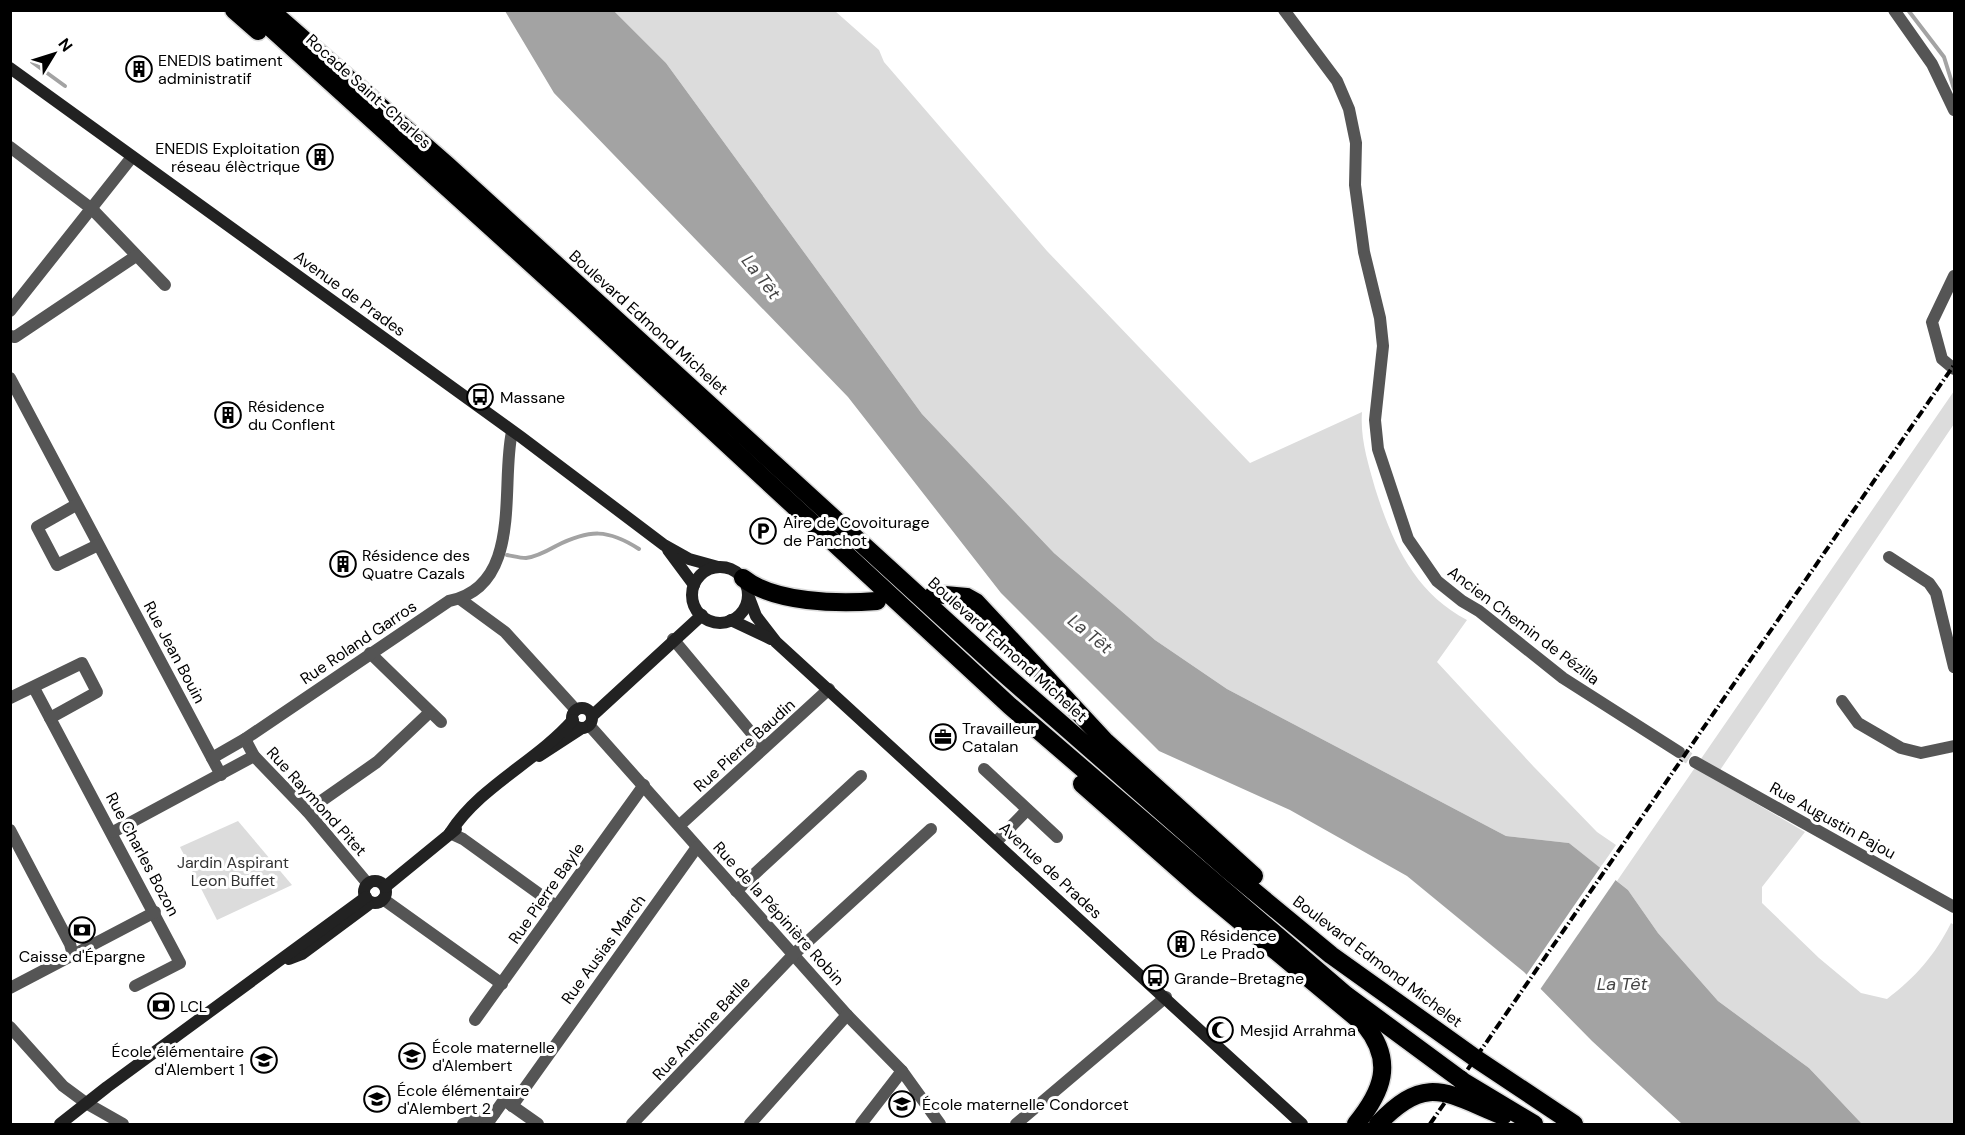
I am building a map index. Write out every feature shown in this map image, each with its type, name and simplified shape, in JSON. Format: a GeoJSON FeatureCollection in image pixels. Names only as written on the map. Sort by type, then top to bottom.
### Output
{"type":"FeatureCollection","features":[{"type":"Feature","properties":{"kind":"highway"},"geometry":{"type":"LineString","coordinates":[[234,10],[441,171]]}},
{"type":"Feature","properties":{"kind":"highway","name":"Rocade Saint-Charles"},"geometry":{"type":"LineString","coordinates":[[251,10],[441,171]]}},
{"type":"Feature","properties":{"kind":"highway","name":"Rocade Saint-Charles"},"geometry":{"type":"LineString","coordinates":[[270,10],[441,171]]}},
{"type":"Feature","properties":{"kind":"highway"},"geometry":{"type":"LineString","coordinates":[[289,10],[441,171],[1010,706],[1346,994],[1464,1082],[1534,1125]]}},
{"type":"Feature","properties":{"kind":"highway","name":"Boulevard Edmond Michelet"},"geometry":{"type":"LineString","coordinates":[[441,171],[999,669],[1227,869],[1331,954],[1574,1125]]}},
{"type":"Feature","properties":{"kind":"highway"},"geometry":{"type":"LineString","coordinates":[[746,587],[822,601],[877,601]]}},
{"type":"Feature","properties":{"kind":"highway"},"geometry":{"type":"LineString","coordinates":[[934,594],[959,595],[976,602],[1106,742],[1292,911],[1447,1036]]}},
{"type":"Feature","properties":{"kind":"highway"},"geometry":{"type":"LineString","coordinates":[[1010,706],[1035,742],[1199,887],[1370,1031],[1375,1038],[1383,1072],[1374,1102],[1356,1125]]}},
{"type":"Feature","properties":{"kind":"highway"},"geometry":{"type":"LineString","coordinates":[[1085,743],[1106,742]]}},
{"type":"Feature","properties":{"kind":"highway"},"geometry":{"type":"LineString","coordinates":[[1378,1125],[1402,1101],[1417,1092],[1433,1090],[1524,1125]]}},
{"type":"Feature","properties":{"kind":"main road","name":"Avenue de Prades"},"geometry":{"type":"LineString","coordinates":[[12,67],[132,157],[513,432],[664,545],[689,559],[718,567]]}},
{"type":"Feature","properties":{"kind":"main road","name":"Avenue de Prades"},"geometry":{"type":"LineString","coordinates":[[664,545],[694,585]]}},
{"type":"Feature","properties":{"kind":"main road"},"geometry":{"type":"LineString","coordinates":[[718,567],[731,569],[746,587],[744,610],[731,621],[715,622],[702,615],[694,603],[694,585],[704,572],[718,567]]}},
{"type":"Feature","properties":{"kind":"main road","name":"Avenue de Prades"},"geometry":{"type":"LineString","coordinates":[[746,587],[756,616],[776,642],[1166,997],[1302,1125]]}},
{"type":"Feature","properties":{"kind":"main road"},"geometry":{"type":"LineString","coordinates":[[60,1125],[86,1103],[276,963],[302,954],[450,833],[469,806],[524,763],[554,748],[606,693],[630,681],[673,639],[702,615]]}},
{"type":"Feature","properties":{"kind":"main road","name":"Avenue de Prades"},"geometry":{"type":"LineString","coordinates":[[731,621],[776,642]]}},
{"type":"Feature","properties":{"kind":"street","name":"Ancien Chemin de Pézilla"},"geometry":{"type":"LineString","coordinates":[[1284,10],[1337,81],[1349,109],[1356,143],[1355,185],[1364,252],[1380,318],[1383,346],[1375,420],[1378,449],[1408,539],[1437,581],[1462,601],[1479,611],[1563,678],[1679,752]]}},
{"type":"Feature","properties":{"kind":"street"},"geometry":{"type":"LineString","coordinates":[[1895,12],[1932,64],[1954,110]]}},
{"type":"Feature","properties":{"kind":"street"},"geometry":{"type":"LineString","coordinates":[[10,147],[92,209],[165,285]]}},
{"type":"Feature","properties":{"kind":"street"},"geometry":{"type":"LineString","coordinates":[[10,311],[132,157]]}},
{"type":"Feature","properties":{"kind":"street"},"geometry":{"type":"LineString","coordinates":[[10,336],[15,337],[136,256]]}},
{"type":"Feature","properties":{"kind":"street"},"geometry":{"type":"LineString","coordinates":[[1954,276],[1932,322],[1942,359],[1954,369]]}},
{"type":"Feature","properties":{"kind":"street","name":"Rue Jean Bouin"},"geometry":{"type":"LineString","coordinates":[[10,378],[221,775]]}},
{"type":"Feature","properties":{"kind":"street","name":"Rue Roland Garros"},"geometry":{"type":"LineString","coordinates":[[212,758],[245,739],[449,601],[460,598],[484,583],[496,559],[505,532],[509,484],[508,451],[513,432]]}},
{"type":"Feature","properties":{"kind":"street"},"geometry":{"type":"LineString","coordinates":[[76,505],[37,527],[57,565],[98,545]]}},
{"type":"Feature","properties":{"kind":"street"},"geometry":{"type":"LineString","coordinates":[[1889,557],[1929,583],[1936,593],[1954,667]]}},
{"type":"Feature","properties":{"kind":"street","name":"Rue de la Pépinière Robin"},"geometry":{"type":"LineString","coordinates":[[460,598],[506,632],[847,1015],[902,1071],[940,1125]]}},
{"type":"Feature","properties":{"kind":"street"},"geometry":{"type":"LineString","coordinates":[[673,639],[764,748]]}},
{"type":"Feature","properties":{"kind":"street"},"geometry":{"type":"LineString","coordinates":[[370,653],[441,722]]}},
{"type":"Feature","properties":{"kind":"street"},"geometry":{"type":"LineString","coordinates":[[10,698],[82,663],[98,692],[50,717]]}},
{"type":"Feature","properties":{"kind":"street","name":"Rue Charles Bozon"},"geometry":{"type":"LineString","coordinates":[[34,688],[113,832],[180,963],[135,986]]}},
{"type":"Feature","properties":{"kind":"street","name":"Rue Pierre Baudin"},"geometry":{"type":"LineString","coordinates":[[680,825],[829,689]]}},
{"type":"Feature","properties":{"kind":"street"},"geometry":{"type":"LineString","coordinates":[[1842,701],[1858,723],[1901,748],[1921,753],[1954,746]]}},
{"type":"Feature","properties":{"kind":"street"},"geometry":{"type":"LineString","coordinates":[[307,811],[377,762],[430,712]]}},
{"type":"Feature","properties":{"kind":"street","name":"Rue Raymond Pitet"},"geometry":{"type":"LineString","coordinates":[[245,739],[254,756],[307,811],[376,892],[502,984]]}},
{"type":"Feature","properties":{"kind":"street"},"geometry":{"type":"LineString","coordinates":[[113,832],[254,756]]}},
{"type":"Feature","properties":{"kind":"street","name":"Rue Augustin Pajou"},"geometry":{"type":"LineString","coordinates":[[1695,762],[1954,907]]}},
{"type":"Feature","properties":{"kind":"street"},"geometry":{"type":"LineString","coordinates":[[984,769],[1057,837]]}},
{"type":"Feature","properties":{"kind":"street"},"geometry":{"type":"LineString","coordinates":[[736,891],[861,776]]}},
{"type":"Feature","properties":{"kind":"street","name":"Rue Pierre Bayle"},"geometry":{"type":"LineString","coordinates":[[475,1020],[644,785]]}},
{"type":"Feature","properties":{"kind":"street"},"geometry":{"type":"LineString","coordinates":[[996,842],[1027,810]]}},
{"type":"Feature","properties":{"kind":"street","name":"Rue Antoine Batlle"},"geometry":{"type":"LineString","coordinates":[[632,1125],[794,954],[932,829]]}},
{"type":"Feature","properties":{"kind":"street"},"geometry":{"type":"LineString","coordinates":[[10,830],[70,944],[73,955]]}},
{"type":"Feature","properties":{"kind":"street"},"geometry":{"type":"LineString","coordinates":[[450,833],[463,839],[556,906]]}},
{"type":"Feature","properties":{"kind":"street","name":"Rue Ausias March"},"geometry":{"type":"LineString","coordinates":[[512,1106],[697,847]]}},
{"type":"Feature","properties":{"kind":"street"},"geometry":{"type":"LineString","coordinates":[[10,988],[155,912]]}},
{"type":"Feature","properties":{"kind":"street"},"geometry":{"type":"LineString","coordinates":[[1016,1125],[1166,997]]}},
{"type":"Feature","properties":{"kind":"street"},"geometry":{"type":"LineString","coordinates":[[750,1125],[847,1015]]}},
{"type":"Feature","properties":{"kind":"street"},"geometry":{"type":"LineString","coordinates":[[10,1027],[63,1086],[123,1125]]}},
{"type":"Feature","properties":{"kind":"street"},"geometry":{"type":"LineString","coordinates":[[861,1125],[902,1071]]}},
{"type":"Feature","properties":{"kind":"street"},"geometry":{"type":"LineString","coordinates":[[463,1125],[490,1119],[504,1100],[538,1125]]}},
{"type":"Feature","properties":{"kind":"green space"},"geometry":{"type":"Polygon","coordinates":[[[614,11],[835,11],[879,50],[884,62],[1047,251],[1250,463],[1362,412],[1363,441],[1375,488],[1398,546],[1419,580],[1449,609],[1467,620],[1437,662],[1597,832],[1616,845],[1600,868],[1569,843],[1506,836],[1227,689],[1155,640],[1054,553],[922,414],[666,63],[614,11]]]}},
{"type":"Feature","properties":{"kind":"green space"},"geometry":{"type":"Polygon","coordinates":[[[1954,391],[1954,424],[1714,779],[1805,832],[1762,887],[1762,903],[1819,958],[1861,993],[1887,999],[1916,974],[1951,923],[1954,925],[1954,1124],[1862,1124],[1809,1068],[1718,1001],[1658,933],[1628,890],[1617,881],[1954,391]]]}},
{"type":"Feature","properties":{"kind":"green space","name":"Jardin Aspirant Leon Buffet"},"geometry":{"type":"Polygon","coordinates":[[[238,821],[292,885],[217,920],[180,847],[238,821]]]}},
{"type":"Feature","properties":{"kind":"water","name":"La Têt"},"geometry":{"type":"Polygon","coordinates":[[[505,11],[614,11],[666,63],[922,414],[1054,553],[1155,640],[1227,689],[1506,836],[1569,843],[1628,890],[1658,933],[1718,1001],[1809,1068],[1862,1124],[1682,1124],[1592,1041],[1524,972],[1407,876],[1290,810],[1159,751],[1001,593],[848,397],[554,93],[505,11]]]}},
{"type":"Feature","properties":{"kind":"pier"},"geometry":{"type":"Polygon","coordinates":[[[1602,865],[1617,878],[1539,991],[1525,977],[1602,865]]]}},
{"type":"Feature","properties":{"kind":"waterway"},"geometry":{"type":"LineString","coordinates":[[1908,10],[1944,57],[1954,89]]}},
{"type":"Feature","properties":{"kind":"waterway"},"geometry":{"type":"LineString","coordinates":[[32,62],[65,86]]}},
{"type":"Feature","properties":{"kind":"waterway"},"geometry":{"type":"LineString","coordinates":[[507,555],[530,557],[568,540],[589,534],[608,535],[628,542],[639,549]]}},
{"type":"Feature","properties":{"kind":"tunnel"},"geometry":{"type":"LineString","coordinates":[[1679,752],[1695,762]]}},
{"type":"Feature","properties":{"kind":"railway"},"geometry":{"type":"LineString","coordinates":[[1430,1124],[1954,365]]}},
{"type":"Feature","properties":{"kind":"place","name":"ENEDIS batiment administratif"},"geometry":{"type":"Point","coordinates":[139,69]}},
{"type":"Feature","properties":{"kind":"place","name":"ENEDIS Exploitation réseau élèctrique"},"geometry":{"type":"Point","coordinates":[320,157]}},
{"type":"Feature","properties":{"kind":"place","name":"Massane"},"geometry":{"type":"Point","coordinates":[480,397]}},
{"type":"Feature","properties":{"kind":"place","name":"Résidence du Conflent"},"geometry":{"type":"Point","coordinates":[228,415]}},
{"type":"Feature","properties":{"kind":"place","name":"Aire de Covoiturage de Panchot"},"geometry":{"type":"Point","coordinates":[763,531]}},
{"type":"Feature","properties":{"kind":"place","name":"Résidence des Quatre Cazals"},"geometry":{"type":"Point","coordinates":[343,564]}},
{"type":"Feature","properties":{"kind":"place","name":"Travailleur Catalan"},"geometry":{"type":"Point","coordinates":[943,737]}},
{"type":"Feature","properties":{"kind":"place","name":"Caisse d'Épargne"},"geometry":{"type":"Point","coordinates":[82,930]}},
{"type":"Feature","properties":{"kind":"place","name":"Résidence Le Prado"},"geometry":{"type":"Point","coordinates":[1181,944]}},
{"type":"Feature","properties":{"kind":"place","name":"Grande-Bretagne"},"geometry":{"type":"Point","coordinates":[1155,978]}},
{"type":"Feature","properties":{"kind":"place","name":"LCL"},"geometry":{"type":"Point","coordinates":[161,1006]}},
{"type":"Feature","properties":{"kind":"place","name":"Mesjid Arrahma"},"geometry":{"type":"Point","coordinates":[1220,1030]}},
{"type":"Feature","properties":{"kind":"place","name":"École maternelle d'Alembert"},"geometry":{"type":"Point","coordinates":[412,1056]}},
{"type":"Feature","properties":{"kind":"place","name":"École élémentaire d'Alembert 1"},"geometry":{"type":"Point","coordinates":[264,1060]}},
{"type":"Feature","properties":{"kind":"place","name":"École élémentaire d'Alembert 2"},"geometry":{"type":"Point","coordinates":[377,1099]}},
{"type":"Feature","properties":{"kind":"place","name":"École maternelle Condorcet"},"geometry":{"type":"Point","coordinates":[902,1104]}}]}
